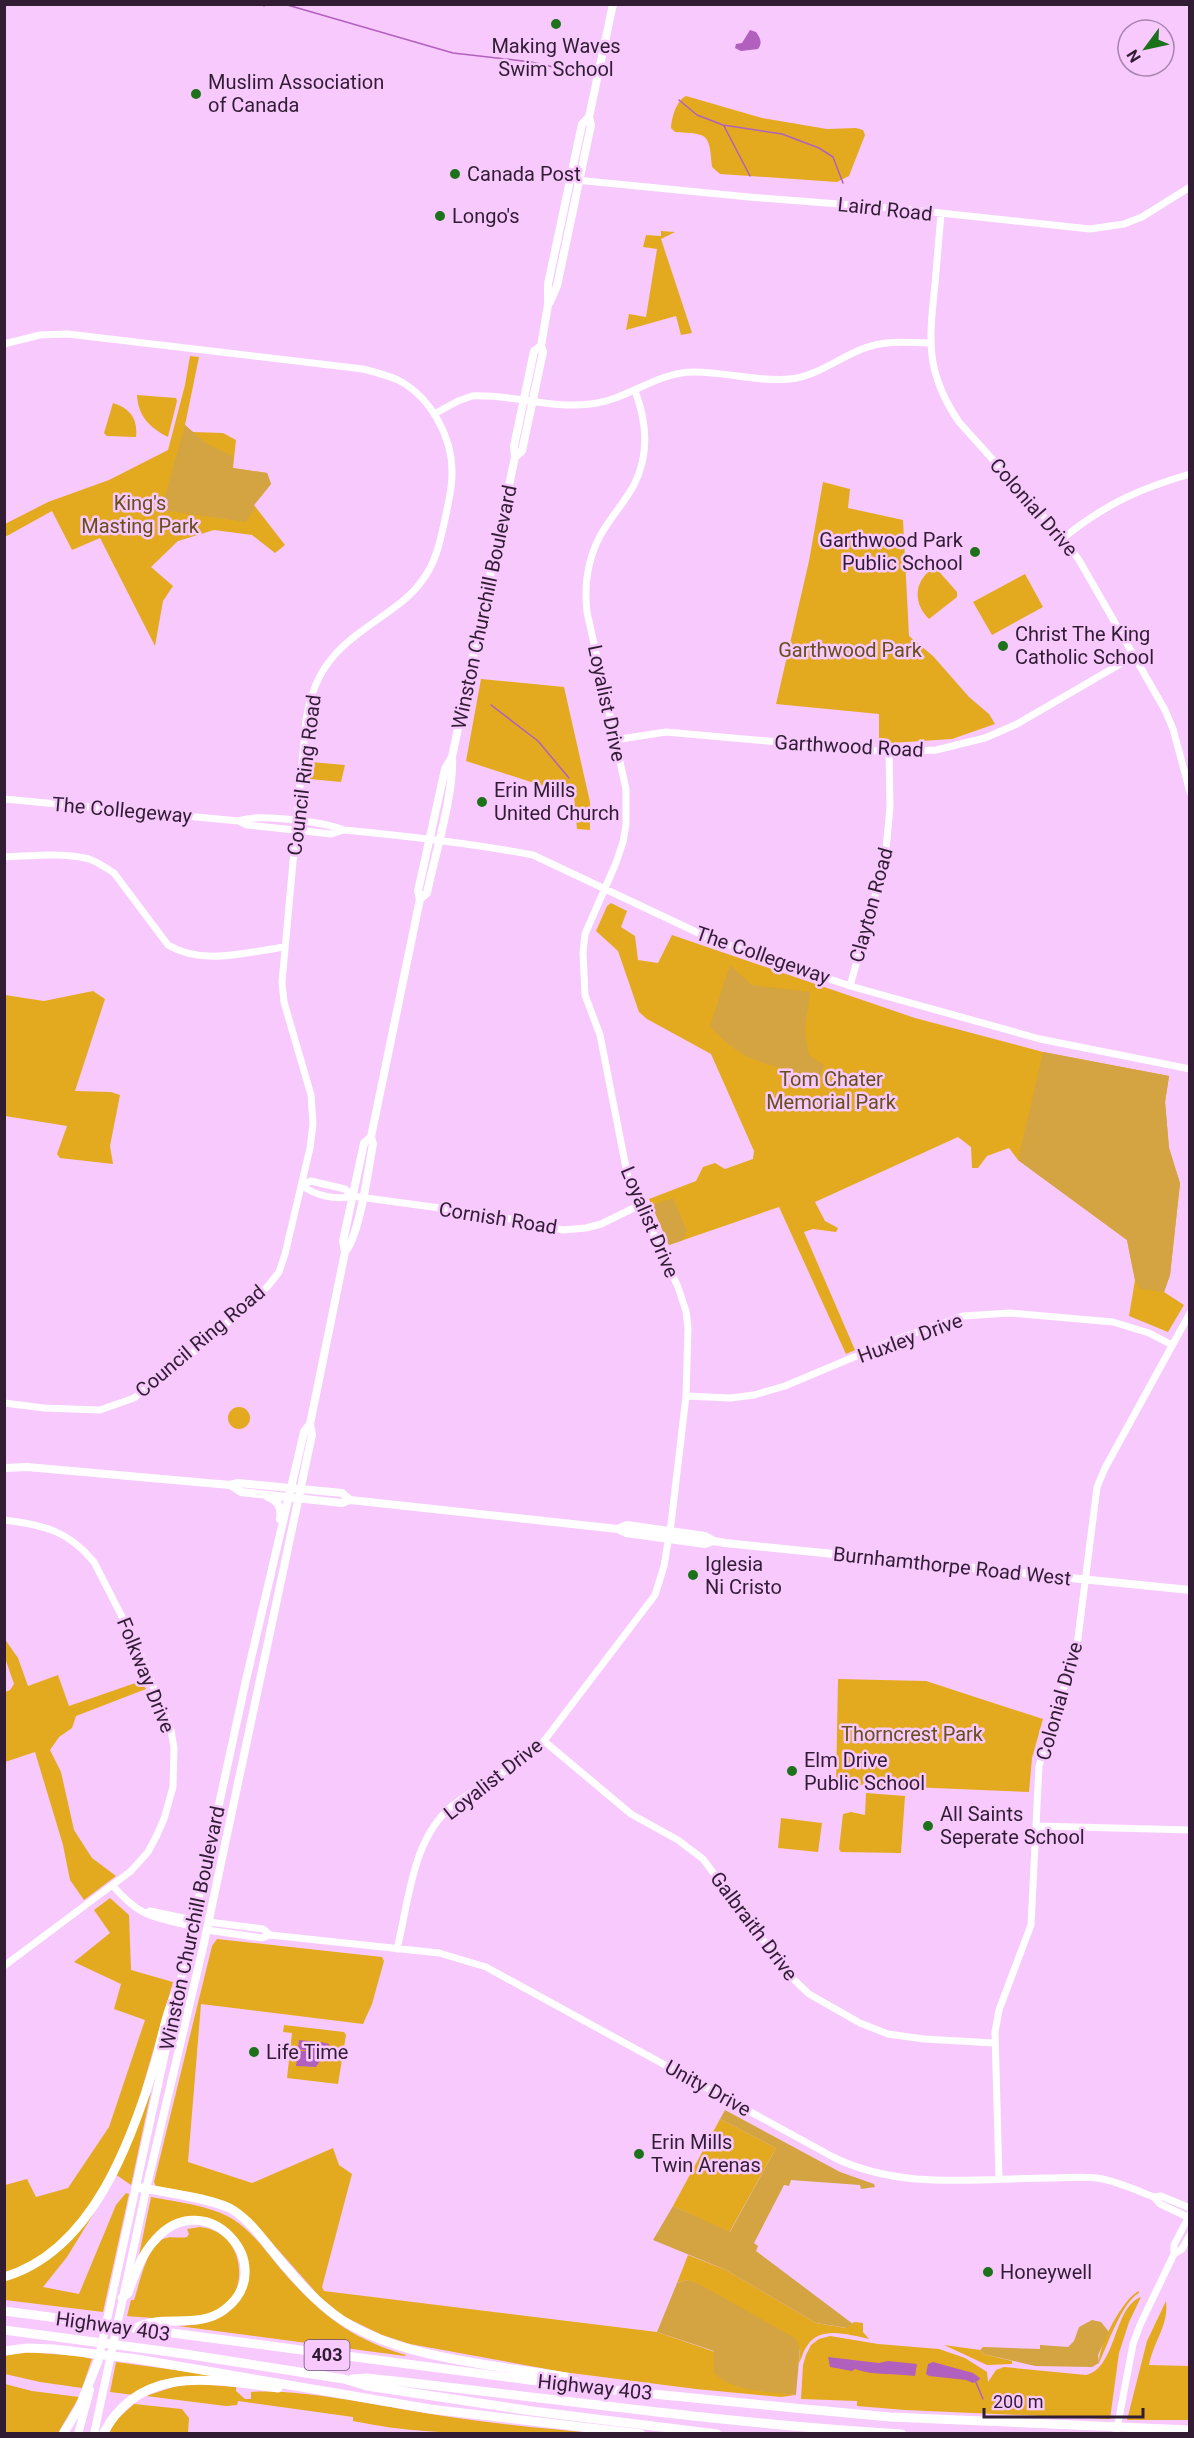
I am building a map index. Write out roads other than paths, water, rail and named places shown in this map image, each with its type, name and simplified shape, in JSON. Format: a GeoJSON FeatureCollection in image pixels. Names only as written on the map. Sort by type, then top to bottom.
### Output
{"type":"FeatureCollection","features":[{"type":"Feature","properties":{"kind":"highway"},"geometry":{"type":"LineString","coordinates":[[4,2277],[29,2269],[60,2248],[74,2232],[110,2178],[134,2127],[178,1990]]}},
{"type":"Feature","properties":{"kind":"highway"},"geometry":{"type":"LineString","coordinates":[[136,2187],[216,2204],[233,2210],[251,2225],[298,2282],[319,2303],[368,2335],[399,2346],[446,2357],[566,2377],[583,2386]]}},
{"type":"Feature","properties":{"kind":"highway"},"geometry":{"type":"LineString","coordinates":[[122,2298],[128,2293],[146,2251],[157,2237],[175,2224],[193,2220],[214,2224],[230,2235],[240,2248],[244,2263],[244,2280],[238,2295],[226,2309],[204,2320],[147,2322],[136,2328]]}},
{"type":"Feature","properties":{"kind":"highway","name":"Highway 403"},"geometry":{"type":"LineString","coordinates":[[4,2311],[583,2386],[890,2417],[1190,2430]]}},
{"type":"Feature","properties":{"kind":"highway","name":"Highway 403"},"geometry":{"type":"LineString","coordinates":[[4,2330],[185,2354],[344,2379],[367,2386],[532,2411],[717,2433]]}},
{"type":"Feature","properties":{"kind":"highway"},"geometry":{"type":"LineString","coordinates":[[4,2351],[27,2348],[70,2351],[340,2392],[430,2409],[641,2433]]}},
{"type":"Feature","properties":{"kind":"highway"},"geometry":{"type":"LineString","coordinates":[[63,2433],[82,2409],[98,2361]]}},
{"type":"Feature","properties":{"kind":"highway"},"geometry":{"type":"LineString","coordinates":[[344,2379],[367,2378],[700,2417],[902,2433]]}},
{"type":"Feature","properties":{"kind":"highway"},"geometry":{"type":"LineString","coordinates":[[103,2433],[126,2405],[150,2389],[170,2382],[192,2379],[308,2392],[340,2392]]}},
{"type":"Feature","properties":{"kind":"main road","name":"Winston Churchill Boulevard"},"geometry":{"type":"LineString","coordinates":[[345,1252],[351,1244],[362,1198],[373,1144],[371,1137],[420,899],[418,891],[434,838],[445,769],[452,757],[515,457],[522,451],[528,401],[543,352],[541,346],[548,305],[548,284],[575,180],[582,124],[589,117],[613,4]]}},
{"type":"Feature","properties":{"kind":"main road","name":"Winston Churchill Boulevard"},"geometry":{"type":"LineString","coordinates":[[98,2361],[246,1680],[278,1550],[312,1435],[310,1424],[345,1252],[343,1241],[364,1143],[371,1137]]}},
{"type":"Feature","properties":{"kind":"main road","name":"Burnhamthorpe Road West"},"geometry":{"type":"LineString","coordinates":[[4,1461],[27,1467]]}},
{"type":"Feature","properties":{"kind":"main road","name":"Burnhamthorpe Road West"},"geometry":{"type":"LineString","coordinates":[[4,1468],[27,1467],[230,1485],[238,1483],[295,1493]]}},
{"type":"Feature","properties":{"kind":"main road","name":"Burnhamthorpe Road West"},"geometry":{"type":"LineString","coordinates":[[230,1485],[241,1492],[342,1493],[350,1500],[618,1529],[626,1533],[669,1535],[705,1544],[714,1541],[1190,1590]]}},
{"type":"Feature","properties":{"kind":"main road"},"geometry":{"type":"LineString","coordinates":[[241,1492],[267,1497],[277,1503],[281,1512],[274,1547],[278,1550]]}},
{"type":"Feature","properties":{"kind":"main road","name":"Winston Churchill Boulevard"},"geometry":{"type":"LineString","coordinates":[[94,2433],[146,2189],[208,1926],[295,1493]]}},
{"type":"Feature","properties":{"kind":"main road"},"geometry":{"type":"LineString","coordinates":[[192,1923],[208,1926]]}},
{"type":"Feature","properties":{"kind":"main road"},"geometry":{"type":"LineString","coordinates":[[78,2433],[82,2409]]}},
{"type":"Feature","properties":{"kind":"street","name":"Laird Road"},"geometry":{"type":"LineString","coordinates":[[575,180],[903,209],[1087,229],[1124,224],[1155,211],[1190,187]]}},
{"type":"Feature","properties":{"kind":"street","name":"Colonial Drive"},"geometry":{"type":"LineString","coordinates":[[941,214],[930,343],[934,370],[946,402],[959,422],[1063,538],[1079,560],[1165,710],[1173,729],[1190,792]]}},
{"type":"Feature","properties":{"kind":"street","name":"Council Ring Road"},"geometry":{"type":"LineString","coordinates":[[4,344],[40,334],[68,334],[363,369],[399,381],[418,396],[434,414],[447,442],[453,471],[451,492],[436,555],[426,576],[411,594],[346,642],[329,660],[314,688],[308,710],[282,982],[284,1002],[312,1104],[314,1124],[302,1185],[279,1272],[268,1287],[205,1343],[134,1398],[100,1410],[44,1408],[4,1403]]}},
{"type":"Feature","properties":{"kind":"street"},"geometry":{"type":"LineString","coordinates":[[434,414],[458,400],[471,396],[589,405],[610,401],[663,377],[694,372],[792,379],[876,344],[930,343]]}},
{"type":"Feature","properties":{"kind":"street","name":"Loyalist Drive"},"geometry":{"type":"LineString","coordinates":[[397,1949],[418,1860],[439,1820],[452,1806],[522,1760],[544,1742],[655,1595],[664,1566],[669,1535],[686,1396],[688,1328],[686,1311],[678,1287],[625,1169],[600,1035],[585,995],[583,952],[585,934],[616,863],[626,825],[626,789],[587,612],[586,592],[589,564],[596,545],[633,486],[642,463],[646,442],[639,404],[634,391]]}},
{"type":"Feature","properties":{"kind":"street"},"geometry":{"type":"LineString","coordinates":[[1063,538],[1093,515],[1137,491],[1190,474]]}},
{"type":"Feature","properties":{"kind":"street","name":"Garthwood Road"},"geometry":{"type":"LineString","coordinates":[[614,740],[666,732],[889,752],[924,752],[955,747],[985,738],[1017,724],[1134,656]]}},
{"type":"Feature","properties":{"kind":"street","name":"Clayton Road"},"geometry":{"type":"LineString","coordinates":[[850,986],[885,860],[889,826],[889,752]]}},
{"type":"Feature","properties":{"kind":"street","name":"The Collegeway"},"geometry":{"type":"LineString","coordinates":[[4,799],[239,820],[247,825],[296,826],[331,834],[344,830],[434,838],[533,855],[708,938],[850,986],[1040,1039],[1190,1069]]}},
{"type":"Feature","properties":{"kind":"street"},"geometry":{"type":"LineString","coordinates":[[4,857],[49,855],[89,859],[101,865],[114,873],[168,945],[180,952],[212,957],[285,946]]}},
{"type":"Feature","properties":{"kind":"street","name":"Cornish Road"},"geometry":{"type":"LineString","coordinates":[[302,1185],[311,1181],[345,1189],[352,1196],[362,1198],[491,1215],[563,1230],[594,1226],[640,1205]]}},
{"type":"Feature","properties":{"kind":"street","name":"Colonial Drive"},"geometry":{"type":"LineString","coordinates":[[999,2178],[994,2043],[999,2010],[1031,1925],[1040,1760],[1077,1646],[1098,1483],[1190,1313]]}},
{"type":"Feature","properties":{"kind":"street","name":"Huxley Drive"},"geometry":{"type":"LineString","coordinates":[[686,1396],[730,1398],[754,1395],[785,1386],[892,1341],[963,1316],[1018,1314],[1113,1322],[1149,1333],[1172,1345]]}},
{"type":"Feature","properties":{"kind":"street","name":"Folkway Drive"},"geometry":{"type":"LineString","coordinates":[[4,1520],[30,1523],[58,1532],[85,1551],[94,1562],[136,1644],[171,1730],[174,1748],[173,1787],[164,1819],[148,1852],[131,1871],[4,1966]]}},
{"type":"Feature","properties":{"kind":"street","name":"Galbraith Drive"},"geometry":{"type":"LineString","coordinates":[[544,1742],[631,1814],[678,1840],[703,1859],[790,1976],[808,1994],[860,2023],[888,2034],[924,2039],[994,2043]]}},
{"type":"Feature","properties":{"kind":"street"},"geometry":{"type":"LineString","coordinates":[[1037,1826],[1190,1830]]}},
{"type":"Feature","properties":{"kind":"street"},"geometry":{"type":"LineString","coordinates":[[112,1886],[126,1901],[145,1913],[150,1911],[192,1923]]}},
{"type":"Feature","properties":{"kind":"street","name":"Unity Drive"},"geometry":{"type":"LineString","coordinates":[[208,1926],[262,1938],[270,1935],[451,1955],[486,1967],[847,2164],[882,2175],[925,2181],[1097,2178],[1154,2197],[1161,2196],[1190,2208]]}},
{"type":"Feature","properties":{"kind":"street","name":"Unity Drive"},"geometry":{"type":"LineString","coordinates":[[1154,2197],[1160,2204],[1189,2216]]}},
{"type":"Feature","properties":{"kind":"street"},"geometry":{"type":"LineString","coordinates":[[1116,2433],[1137,2334],[1174,2254],[1174,2245],[1189,2216]]}},
{"type":"Feature","properties":{"kind":"street"},"geometry":{"type":"LineString","coordinates":[[1174,2254],[1182,2249],[1190,2235]]}},
{"type":"Feature","properties":{"kind":"waterway"},"geometry":{"type":"LineString","coordinates":[[284,4],[453,53],[531,62],[580,73]]}},
{"type":"Feature","properties":{"kind":"waterway"},"geometry":{"type":"LineString","coordinates":[[679,100],[697,115],[723,125],[782,134],[819,148],[833,157],[843,183]]}},
{"type":"Feature","properties":{"kind":"waterway"},"geometry":{"type":"LineString","coordinates":[[724,126],[750,176]]}},
{"type":"Feature","properties":{"kind":"waterway"},"geometry":{"type":"LineString","coordinates":[[491,705],[538,741],[569,778]]}},
{"type":"Feature","properties":{"kind":"waterway"},"geometry":{"type":"LineString","coordinates":[[975,2380],[983,2399]]}},
{"type":"Feature","properties":{"kind":"place","name":"Making Waves Swim School"},"geometry":{"type":"Point","coordinates":[556,24]}},
{"type":"Feature","properties":{"kind":"place","name":"Muslim Association of Canada"},"geometry":{"type":"Point","coordinates":[196,94]}},
{"type":"Feature","properties":{"kind":"place","name":"Canada Post"},"geometry":{"type":"Point","coordinates":[455,174]}},
{"type":"Feature","properties":{"kind":"place","name":"Longo's"},"geometry":{"type":"Point","coordinates":[440,216]}},
{"type":"Feature","properties":{"kind":"place","name":"Garthwood Park Public School"},"geometry":{"type":"Point","coordinates":[975,552]}},
{"type":"Feature","properties":{"kind":"place","name":"Christ The King Catholic School"},"geometry":{"type":"Point","coordinates":[1003,646]}},
{"type":"Feature","properties":{"kind":"place","name":"Erin Mills United Church"},"geometry":{"type":"Point","coordinates":[482,802]}},
{"type":"Feature","properties":{"kind":"place","name":"Iglesia Ni Cristo"},"geometry":{"type":"Point","coordinates":[693,1575]}},
{"type":"Feature","properties":{"kind":"place","name":"Elm Drive Public School"},"geometry":{"type":"Point","coordinates":[792,1771]}},
{"type":"Feature","properties":{"kind":"place","name":"All Saints Seperate School"},"geometry":{"type":"Point","coordinates":[928,1826]}},
{"type":"Feature","properties":{"kind":"place","name":"Life Time"},"geometry":{"type":"Point","coordinates":[254,2052]}},
{"type":"Feature","properties":{"kind":"place","name":"Erin Mills Twin Arenas"},"geometry":{"type":"Point","coordinates":[639,2154]}},
{"type":"Feature","properties":{"kind":"place","name":"Honeywell"},"geometry":{"type":"Point","coordinates":[988,2272]}},
{"type":"Feature","properties":{"kind":"park label","name":"King's Masting Park"},"geometry":{"type":"Point","coordinates":[140,514]}},
{"type":"Feature","properties":{"kind":"park label","name":"Garthwood Park"},"geometry":{"type":"Point","coordinates":[850,650]}},
{"type":"Feature","properties":{"kind":"park label","name":"Tom Chater Memorial Park"},"geometry":{"type":"Point","coordinates":[831,1090]}},
{"type":"Feature","properties":{"kind":"park label","name":"Thorncrest Park"},"geometry":{"type":"Point","coordinates":[912,1734]}}]}
